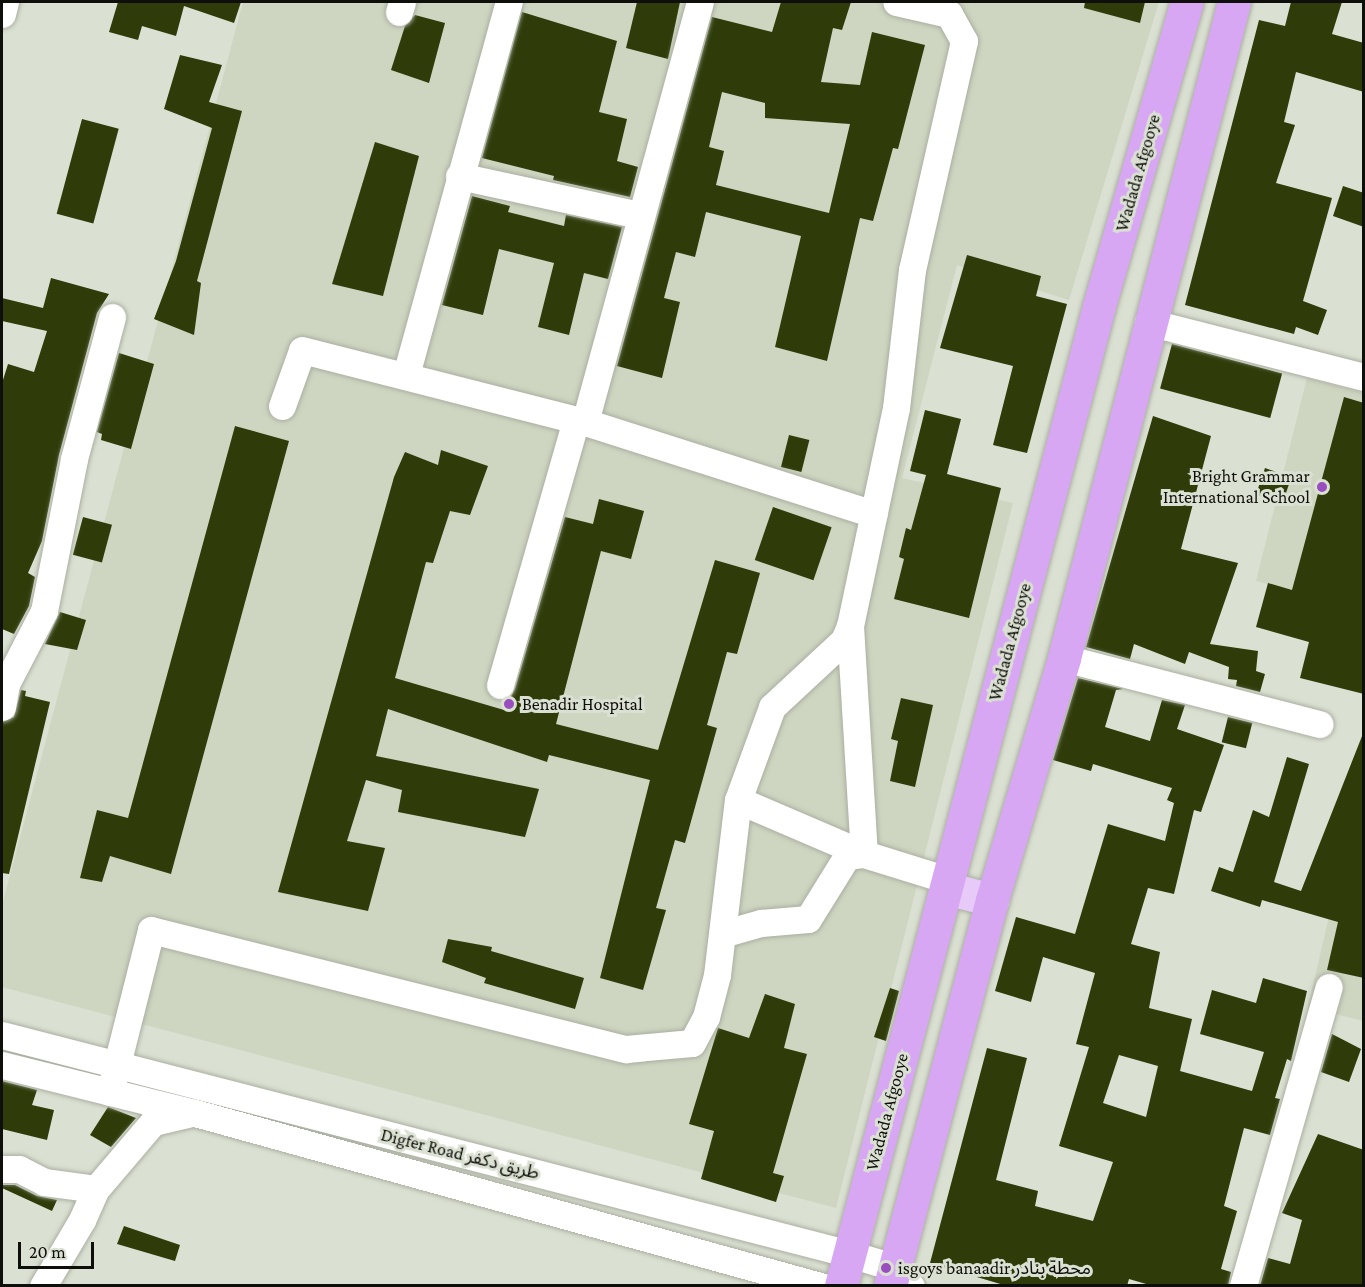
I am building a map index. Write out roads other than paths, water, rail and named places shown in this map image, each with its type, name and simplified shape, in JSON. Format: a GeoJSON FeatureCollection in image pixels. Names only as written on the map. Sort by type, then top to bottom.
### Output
{"type":"FeatureCollection","features":[{"type":"Feature","properties":{"kind":"highway","name":"Wadada Afgooye"},"geometry":{"type":"LineString","coordinates":[[842,1286],[1099,306],[1187,2]]}},
{"type":"Feature","properties":{"kind":"highway"},"geometry":{"type":"LineString","coordinates":[[898,1279],[992,900],[1064,658],[1148,322],[1234,2]]}},
{"type":"Feature","properties":{"kind":"main road"},"geometry":{"type":"LineString","coordinates":[[947,884],[992,900]]}},
{"type":"Feature","properties":{"kind":"street"},"geometry":{"type":"LineString","coordinates":[[2,14],[5,2]]}},
{"type":"Feature","properties":{"kind":"street"},"geometry":{"type":"LineString","coordinates":[[406,375],[459,176],[509,2]]}},
{"type":"Feature","properties":{"kind":"street"},"geometry":{"type":"LineString","coordinates":[[500,685],[581,421],[700,2]]}},
{"type":"Feature","properties":{"kind":"street"},"geometry":{"type":"LineString","coordinates":[[110,1092],[114,1065],[151,930],[626,1049],[646,1050],[692,1043],[706,1017],[717,975],[738,800],[772,707],[844,640],[850,626],[896,408],[912,270],[964,41],[949,14],[896,2]]}},
{"type":"Feature","properties":{"kind":"street"},"geometry":{"type":"LineString","coordinates":[[459,176],[640,215]]}},
{"type":"Feature","properties":{"kind":"street"},"geometry":{"type":"LineString","coordinates":[[2,707],[6,684],[44,611],[75,459],[112,317]]}},
{"type":"Feature","properties":{"kind":"street"},"geometry":{"type":"LineString","coordinates":[[1148,322],[1364,377]]}},
{"type":"Feature","properties":{"kind":"street"},"geometry":{"type":"LineString","coordinates":[[282,406],[302,350],[581,421],[873,514]]}},
{"type":"Feature","properties":{"kind":"street"},"geometry":{"type":"LineString","coordinates":[[850,626],[864,854]]}},
{"type":"Feature","properties":{"kind":"street"},"geometry":{"type":"LineString","coordinates":[[1064,658],[1320,724]]}},
{"type":"Feature","properties":{"kind":"street"},"geometry":{"type":"LineString","coordinates":[[738,800],[864,854],[947,884]]}},
{"type":"Feature","properties":{"kind":"street"},"geometry":{"type":"LineString","coordinates":[[722,934],[761,923],[808,919],[847,856],[864,854]]}},
{"type":"Feature","properties":{"kind":"street"},"geometry":{"type":"LineString","coordinates":[[1243,1286],[1329,987]]}},
{"type":"Feature","properties":{"kind":"street","name":"Digfer Road طريق دكفر"},"geometry":{"type":"LineString","coordinates":[[2,1035],[850,1254],[898,1279]]}},
{"type":"Feature","properties":{"kind":"street","name":"Digfer Road طريق دكفر"},"geometry":{"type":"LineString","coordinates":[[2,1065],[195,1113],[820,1286]]}},
{"type":"Feature","properties":{"kind":"street"},"geometry":{"type":"LineString","coordinates":[[43,1286],[82,1220],[96,1189],[153,1122],[195,1113]]}},
{"type":"Feature","properties":{"kind":"street"},"geometry":{"type":"LineString","coordinates":[[2,1169],[19,1169],[44,1182],[96,1189]]}},
{"type":"Feature","properties":{"kind":"place","name":"Bright Grammar International School"},"geometry":{"type":"Point","coordinates":[1322,487]}},
{"type":"Feature","properties":{"kind":"place","name":"Benadir Hospital"},"geometry":{"type":"Point","coordinates":[509,704]}},
{"type":"Feature","properties":{"kind":"place","name":"isgoys banaadir محطة بنادر"},"geometry":{"type":"Point","coordinates":[886,1268]}}]}
